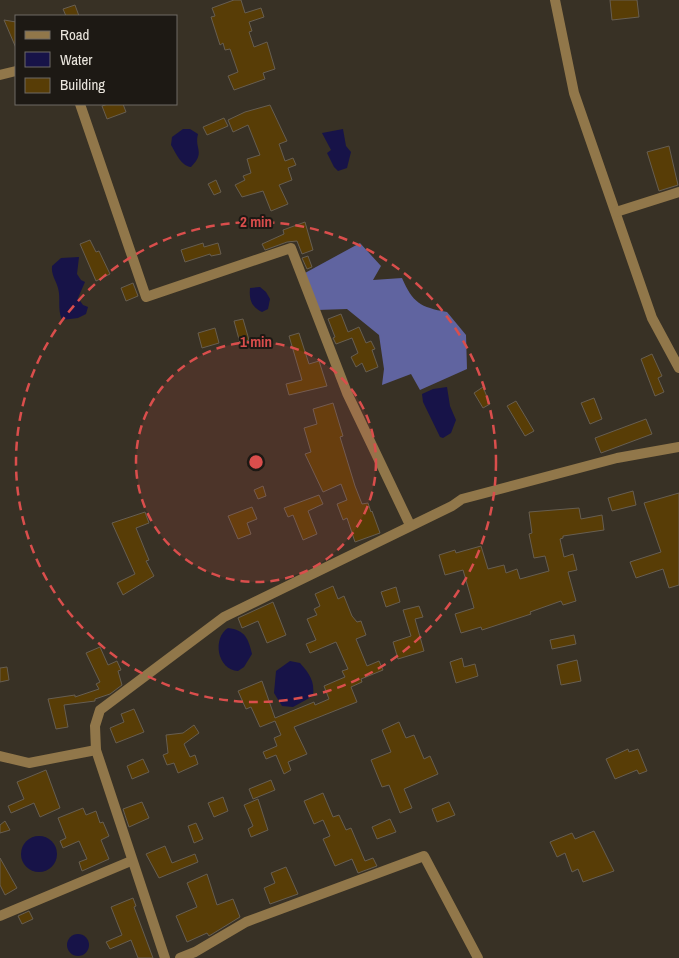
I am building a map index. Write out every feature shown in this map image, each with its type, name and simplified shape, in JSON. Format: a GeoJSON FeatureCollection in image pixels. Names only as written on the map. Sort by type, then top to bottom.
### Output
{"type":"FeatureCollection","features":[{"type":"Feature","properties":{"kind":"street"},"geometry":{"type":"LineString","coordinates":[[555,0],[574,93],[652,318],[679,368]]}},
{"type":"Feature","properties":{"kind":"street"},"geometry":{"type":"LineString","coordinates":[[0,75],[15,70]]}},
{"type":"Feature","properties":{"kind":"street"},"geometry":{"type":"LineString","coordinates":[[80,105],[146,297],[292,248],[347,393],[410,525]]}},
{"type":"Feature","properties":{"kind":"street"},"geometry":{"type":"LineString","coordinates":[[616,212],[679,192]]}},
{"type":"Feature","properties":{"kind":"street"},"geometry":{"type":"LineString","coordinates":[[166,958],[96,750],[95,726],[100,710],[224,616],[452,506],[462,499],[617,458],[679,447]]}},
{"type":"Feature","properties":{"kind":"street"},"geometry":{"type":"LineString","coordinates":[[0,756],[29,763],[96,750]]}},
{"type":"Feature","properties":{"kind":"street"},"geometry":{"type":"LineString","coordinates":[[180,958],[195,952],[246,922],[424,856],[478,958]]}},
{"type":"Feature","properties":{"kind":"street"},"geometry":{"type":"LineString","coordinates":[[0,916],[132,860]]}},
{"type":"Feature","properties":{"kind":"shaded area"},"geometry":{"type":"Polygon","coordinates":[[[360,243],[381,266],[373,280],[402,278],[410,293],[418,302],[424,306],[447,312],[466,335],[467,369],[420,390],[411,374],[382,385],[384,369],[379,335],[347,309],[317,310],[305,273],[360,243]]]}},
{"type":"Feature","properties":{"kind":"water"},"geometry":{"type":"Polygon","coordinates":[[[183,129],[190,129],[198,134],[199,154],[191,167],[182,162],[171,145],[172,137],[183,129]]]}},
{"type":"Feature","properties":{"kind":"water"},"geometry":{"type":"Polygon","coordinates":[[[343,129],[346,146],[351,152],[347,168],[338,171],[327,153],[331,150],[322,133],[343,129]]]}},
{"type":"Feature","properties":{"kind":"water"},"geometry":{"type":"Polygon","coordinates":[[[79,257],[77,274],[85,282],[78,298],[83,305],[88,307],[86,314],[78,318],[62,320],[59,292],[52,266],[61,258],[79,257]]]}},
{"type":"Feature","properties":{"kind":"water"},"geometry":{"type":"Polygon","coordinates":[[[260,287],[270,299],[268,309],[262,312],[253,305],[250,296],[250,288],[260,287]]]}},
{"type":"Feature","properties":{"kind":"water"},"geometry":{"type":"Polygon","coordinates":[[[447,387],[450,406],[456,420],[451,433],[443,438],[440,437],[423,402],[422,394],[433,389],[447,387]]]}},
{"type":"Feature","properties":{"kind":"water"},"geometry":{"type":"Polygon","coordinates":[[[228,628],[234,629],[245,636],[252,654],[244,667],[238,671],[225,665],[219,653],[220,639],[228,628]]]}},
{"type":"Feature","properties":{"kind":"water"},"geometry":{"type":"Polygon","coordinates":[[[290,661],[300,663],[309,674],[313,686],[313,696],[293,707],[282,706],[274,693],[276,671],[290,661]]]}},
{"type":"Feature","properties":{"kind":"water"},"geometry":{"type":"Polygon","coordinates":[[[39,836],[51,842],[57,854],[51,866],[39,872],[27,866],[21,854],[27,842],[39,836]]]}},
{"type":"Feature","properties":{"kind":"water"},"geometry":{"type":"Polygon","coordinates":[[[78,934],[86,937],[89,945],[86,953],[78,956],[70,953],[67,945],[70,937],[78,934]]]}},
{"type":"Feature","properties":{"kind":"building"},"geometry":{"type":"Polygon","coordinates":[[[234,0],[241,0],[245,13],[261,8],[264,17],[249,22],[252,31],[249,32],[254,47],[267,42],[275,69],[263,73],[265,79],[234,90],[228,76],[238,72],[230,49],[225,50],[223,43],[220,45],[211,17],[215,16],[212,8],[234,0]]]}},
{"type":"Feature","properties":{"kind":"building"},"geometry":{"type":"Polygon","coordinates":[[[610,0],[637,0],[639,17],[612,20],[610,0]]]}},
{"type":"Feature","properties":{"kind":"building"},"geometry":{"type":"Polygon","coordinates":[[[75,5],[79,15],[66,15],[63,9],[75,5]]]}},
{"type":"Feature","properties":{"kind":"building"},"geometry":{"type":"Polygon","coordinates":[[[4,20],[15,22],[15,46],[4,20]]]}},
{"type":"Feature","properties":{"kind":"building"},"geometry":{"type":"Polygon","coordinates":[[[123,105],[126,112],[107,119],[102,106],[123,105]]]}},
{"type":"Feature","properties":{"kind":"building"},"geometry":{"type":"Polygon","coordinates":[[[270,105],[287,141],[279,144],[285,161],[293,158],[296,165],[288,168],[292,180],[279,185],[288,204],[271,211],[263,191],[242,197],[235,185],[245,180],[243,176],[251,173],[247,159],[260,155],[248,125],[233,132],[228,120],[245,112],[270,105]]]}},
{"type":"Feature","properties":{"kind":"building"},"geometry":{"type":"Polygon","coordinates":[[[224,118],[228,126],[207,135],[203,127],[224,118]]]}},
{"type":"Feature","properties":{"kind":"building"},"geometry":{"type":"Polygon","coordinates":[[[669,146],[678,185],[659,191],[647,152],[669,146]]]}},
{"type":"Feature","properties":{"kind":"building"},"geometry":{"type":"Polygon","coordinates":[[[216,180],[221,192],[214,195],[208,184],[216,180]]]}},
{"type":"Feature","properties":{"kind":"building"},"geometry":{"type":"Polygon","coordinates":[[[305,222],[313,250],[302,254],[297,241],[287,242],[265,250],[262,244],[284,234],[283,230],[305,222]]]}},
{"type":"Feature","properties":{"kind":"building"},"geometry":{"type":"Polygon","coordinates":[[[90,240],[96,252],[99,251],[110,274],[96,281],[80,244],[90,240]]]}},
{"type":"Feature","properties":{"kind":"building"},"geometry":{"type":"Polygon","coordinates":[[[203,243],[204,247],[218,243],[221,254],[211,256],[210,254],[185,262],[181,250],[203,243]]]}},
{"type":"Feature","properties":{"kind":"building"},"geometry":{"type":"Polygon","coordinates":[[[308,256],[312,267],[307,269],[302,258],[308,256]]]}},
{"type":"Feature","properties":{"kind":"building"},"geometry":{"type":"Polygon","coordinates":[[[133,283],[138,296],[126,301],[121,288],[133,283]]]}},
{"type":"Feature","properties":{"kind":"building"},"geometry":{"type":"Polygon","coordinates":[[[341,314],[348,332],[359,327],[366,343],[371,341],[375,349],[372,350],[378,367],[366,372],[362,363],[356,367],[351,357],[358,353],[352,338],[336,344],[328,319],[341,314]]]}},
{"type":"Feature","properties":{"kind":"building"},"geometry":{"type":"Polygon","coordinates":[[[243,319],[249,340],[240,343],[234,321],[243,319]]]}},
{"type":"Feature","properties":{"kind":"building"},"geometry":{"type":"Polygon","coordinates":[[[215,328],[219,343],[202,348],[198,333],[215,328]]]}},
{"type":"Feature","properties":{"kind":"building"},"geometry":{"type":"Polygon","coordinates":[[[299,333],[309,364],[319,361],[327,386],[289,395],[286,384],[302,380],[289,336],[299,333]]]}},
{"type":"Feature","properties":{"kind":"building"},"geometry":{"type":"Polygon","coordinates":[[[652,354],[662,376],[658,378],[664,392],[655,396],[641,359],[652,354]]]}},
{"type":"Feature","properties":{"kind":"building"},"geometry":{"type":"Polygon","coordinates":[[[483,387],[490,404],[483,408],[474,393],[483,387]]]}},
{"type":"Feature","properties":{"kind":"building"},"geometry":{"type":"Polygon","coordinates":[[[594,398],[602,419],[590,424],[581,403],[594,398]]]}},
{"type":"Feature","properties":{"kind":"building"},"geometry":{"type":"Polygon","coordinates":[[[516,401],[534,431],[525,436],[507,406],[516,401]]]}},
{"type":"Feature","properties":{"kind":"building"},"geometry":{"type":"Polygon","coordinates":[[[333,403],[343,436],[340,437],[355,486],[362,504],[368,503],[380,533],[355,542],[347,518],[343,520],[337,504],[347,500],[341,484],[323,492],[305,454],[311,452],[304,428],[317,424],[313,409],[333,403]]]}},
{"type":"Feature","properties":{"kind":"building"},"geometry":{"type":"Polygon","coordinates":[[[646,419],[652,434],[601,453],[595,438],[646,419]]]}},
{"type":"Feature","properties":{"kind":"building"},"geometry":{"type":"Polygon","coordinates":[[[263,486],[266,496],[258,499],[254,490],[263,486]]]}},
{"type":"Feature","properties":{"kind":"building"},"geometry":{"type":"Polygon","coordinates":[[[633,491],[636,505],[612,511],[608,498],[633,491]]]}},
{"type":"Feature","properties":{"kind":"building"},"geometry":{"type":"Polygon","coordinates":[[[679,493],[679,585],[669,588],[663,569],[636,578],[630,562],[661,552],[644,503],[679,493]]]}},
{"type":"Feature","properties":{"kind":"building"},"geometry":{"type":"Polygon","coordinates":[[[319,495],[323,504],[308,511],[317,534],[303,540],[293,515],[288,517],[284,508],[319,495]]]}},
{"type":"Feature","properties":{"kind":"building"},"geometry":{"type":"Polygon","coordinates":[[[252,507],[257,519],[247,523],[251,534],[238,539],[228,516],[252,507]]]}},
{"type":"Feature","properties":{"kind":"building"},"geometry":{"type":"Polygon","coordinates":[[[579,508],[581,519],[602,515],[604,530],[563,536],[560,539],[564,557],[573,554],[577,570],[568,572],[576,601],[563,605],[561,601],[530,612],[531,614],[482,630],[481,627],[461,633],[455,614],[474,608],[463,570],[445,575],[439,555],[455,550],[456,553],[481,546],[488,569],[504,565],[506,573],[517,569],[520,579],[549,571],[545,556],[534,558],[529,534],[532,533],[529,512],[579,508]]]}},
{"type":"Feature","properties":{"kind":"building"},"geometry":{"type":"Polygon","coordinates":[[[145,512],[149,523],[136,528],[149,560],[146,561],[154,576],[123,595],[117,583],[135,574],[112,523],[145,512]]]}},
{"type":"Feature","properties":{"kind":"building"},"geometry":{"type":"Polygon","coordinates":[[[333,586],[338,599],[344,596],[352,616],[357,622],[361,621],[366,635],[356,639],[367,666],[379,661],[383,670],[361,679],[362,682],[351,687],[357,702],[294,727],[307,754],[288,762],[291,770],[284,774],[276,755],[266,759],[263,752],[277,746],[274,738],[281,735],[275,721],[260,727],[251,707],[246,709],[238,691],[262,681],[275,718],[314,702],[315,705],[329,699],[324,686],[345,677],[342,671],[348,669],[336,642],[310,653],[306,644],[316,640],[307,619],[317,615],[314,609],[320,606],[315,594],[333,586]]]}},
{"type":"Feature","properties":{"kind":"building"},"geometry":{"type":"Polygon","coordinates":[[[396,587],[400,602],[386,607],[381,592],[396,587]]]}},
{"type":"Feature","properties":{"kind":"building"},"geometry":{"type":"Polygon","coordinates":[[[273,602],[286,635],[267,643],[258,621],[242,628],[238,618],[273,602]]]}},
{"type":"Feature","properties":{"kind":"building"},"geometry":{"type":"Polygon","coordinates":[[[419,606],[423,617],[415,619],[424,651],[398,659],[393,642],[411,636],[403,610],[419,606]]]}},
{"type":"Feature","properties":{"kind":"building"},"geometry":{"type":"Polygon","coordinates":[[[574,635],[576,644],[552,649],[550,640],[574,635]]]}},
{"type":"Feature","properties":{"kind":"building"},"geometry":{"type":"Polygon","coordinates":[[[100,647],[108,665],[117,661],[121,670],[118,671],[122,685],[110,694],[95,699],[95,701],[64,705],[68,727],[56,729],[48,699],[75,695],[75,697],[99,689],[96,684],[100,682],[86,653],[100,647]]]}},
{"type":"Feature","properties":{"kind":"building"},"geometry":{"type":"Polygon","coordinates":[[[462,658],[464,667],[475,664],[478,676],[456,683],[450,662],[462,658]]]}},
{"type":"Feature","properties":{"kind":"building"},"geometry":{"type":"Polygon","coordinates":[[[577,660],[581,681],[561,685],[557,665],[577,660]]]}},
{"type":"Feature","properties":{"kind":"building"},"geometry":{"type":"Polygon","coordinates":[[[7,667],[9,680],[0,682],[0,668],[7,667]]]}},
{"type":"Feature","properties":{"kind":"building"},"geometry":{"type":"Polygon","coordinates":[[[134,709],[144,732],[116,743],[110,728],[124,722],[121,714],[134,709]]]}},
{"type":"Feature","properties":{"kind":"building"},"geometry":{"type":"Polygon","coordinates":[[[399,722],[406,738],[414,735],[424,759],[430,756],[438,774],[404,789],[412,808],[400,813],[389,785],[382,787],[371,760],[391,752],[382,730],[399,722]]]}},
{"type":"Feature","properties":{"kind":"building"},"geometry":{"type":"Polygon","coordinates":[[[194,725],[199,733],[184,744],[190,757],[195,755],[198,764],[178,773],[174,763],[167,765],[163,755],[168,753],[166,735],[183,733],[194,725]]]}},
{"type":"Feature","properties":{"kind":"building"},"geometry":{"type":"Polygon","coordinates":[[[628,749],[629,752],[638,749],[647,771],[639,774],[637,770],[615,779],[606,759],[628,749]]]}},
{"type":"Feature","properties":{"kind":"building"},"geometry":{"type":"Polygon","coordinates":[[[143,759],[149,772],[132,779],[127,766],[143,759]]]}},
{"type":"Feature","properties":{"kind":"building"},"geometry":{"type":"Polygon","coordinates":[[[46,770],[60,808],[40,817],[34,803],[11,813],[8,806],[24,799],[17,782],[46,770]]]}},
{"type":"Feature","properties":{"kind":"building"},"geometry":{"type":"Polygon","coordinates":[[[271,780],[275,790],[253,799],[249,789],[271,780]]]}},
{"type":"Feature","properties":{"kind":"building"},"geometry":{"type":"Polygon","coordinates":[[[323,793],[333,817],[339,815],[346,830],[351,828],[365,861],[373,858],[377,866],[358,873],[352,859],[335,866],[323,839],[330,836],[323,820],[314,824],[304,801],[323,793]]]}},
{"type":"Feature","properties":{"kind":"building"},"geometry":{"type":"Polygon","coordinates":[[[223,797],[228,811],[214,817],[208,803],[223,797]]]}},
{"type":"Feature","properties":{"kind":"building"},"geometry":{"type":"Polygon","coordinates":[[[258,799],[268,830],[251,837],[248,829],[253,826],[244,805],[258,799]]]}},
{"type":"Feature","properties":{"kind":"building"},"geometry":{"type":"Polygon","coordinates":[[[142,802],[149,818],[129,827],[123,809],[142,802]]]}},
{"type":"Feature","properties":{"kind":"building"},"geometry":{"type":"Polygon","coordinates":[[[449,802],[455,815],[437,822],[432,809],[449,802]]]}},
{"type":"Feature","properties":{"kind":"building"},"geometry":{"type":"Polygon","coordinates":[[[83,808],[86,815],[96,811],[100,823],[103,822],[109,836],[101,840],[109,859],[82,871],[79,862],[87,859],[79,841],[63,848],[60,841],[66,838],[58,818],[83,808]]]}},
{"type":"Feature","properties":{"kind":"building"},"geometry":{"type":"Polygon","coordinates":[[[390,819],[396,832],[377,839],[372,827],[390,819]]]}},
{"type":"Feature","properties":{"kind":"building"},"geometry":{"type":"Polygon","coordinates":[[[5,821],[10,830],[0,833],[0,825],[5,821]]]}},
{"type":"Feature","properties":{"kind":"building"},"geometry":{"type":"Polygon","coordinates":[[[196,823],[203,839],[194,843],[188,826],[196,823]]]}},
{"type":"Feature","properties":{"kind":"building"},"geometry":{"type":"Polygon","coordinates":[[[594,831],[614,871],[583,882],[578,869],[572,872],[565,853],[557,857],[550,842],[572,833],[575,839],[594,831]]]}},
{"type":"Feature","properties":{"kind":"building"},"geometry":{"type":"Polygon","coordinates":[[[165,846],[172,863],[195,854],[198,862],[159,878],[146,854],[165,846]]]}},
{"type":"Feature","properties":{"kind":"building"},"geometry":{"type":"Polygon","coordinates":[[[0,858],[17,888],[5,895],[0,885],[0,858]]]}},
{"type":"Feature","properties":{"kind":"building"},"geometry":{"type":"Polygon","coordinates":[[[286,867],[298,894],[270,904],[264,888],[275,883],[271,873],[286,867]]]}},
{"type":"Feature","properties":{"kind":"building"},"geometry":{"type":"Polygon","coordinates":[[[207,874],[217,905],[233,899],[240,917],[209,936],[207,933],[187,942],[176,916],[197,907],[187,883],[207,874]]]}},
{"type":"Feature","properties":{"kind":"building"},"geometry":{"type":"Polygon","coordinates":[[[133,898],[136,906],[134,907],[153,958],[138,958],[131,940],[110,949],[106,942],[122,935],[111,907],[133,898]]]}},
{"type":"Feature","properties":{"kind":"building"},"geometry":{"type":"Polygon","coordinates":[[[29,911],[33,919],[22,924],[18,916],[29,911]]]}}]}
